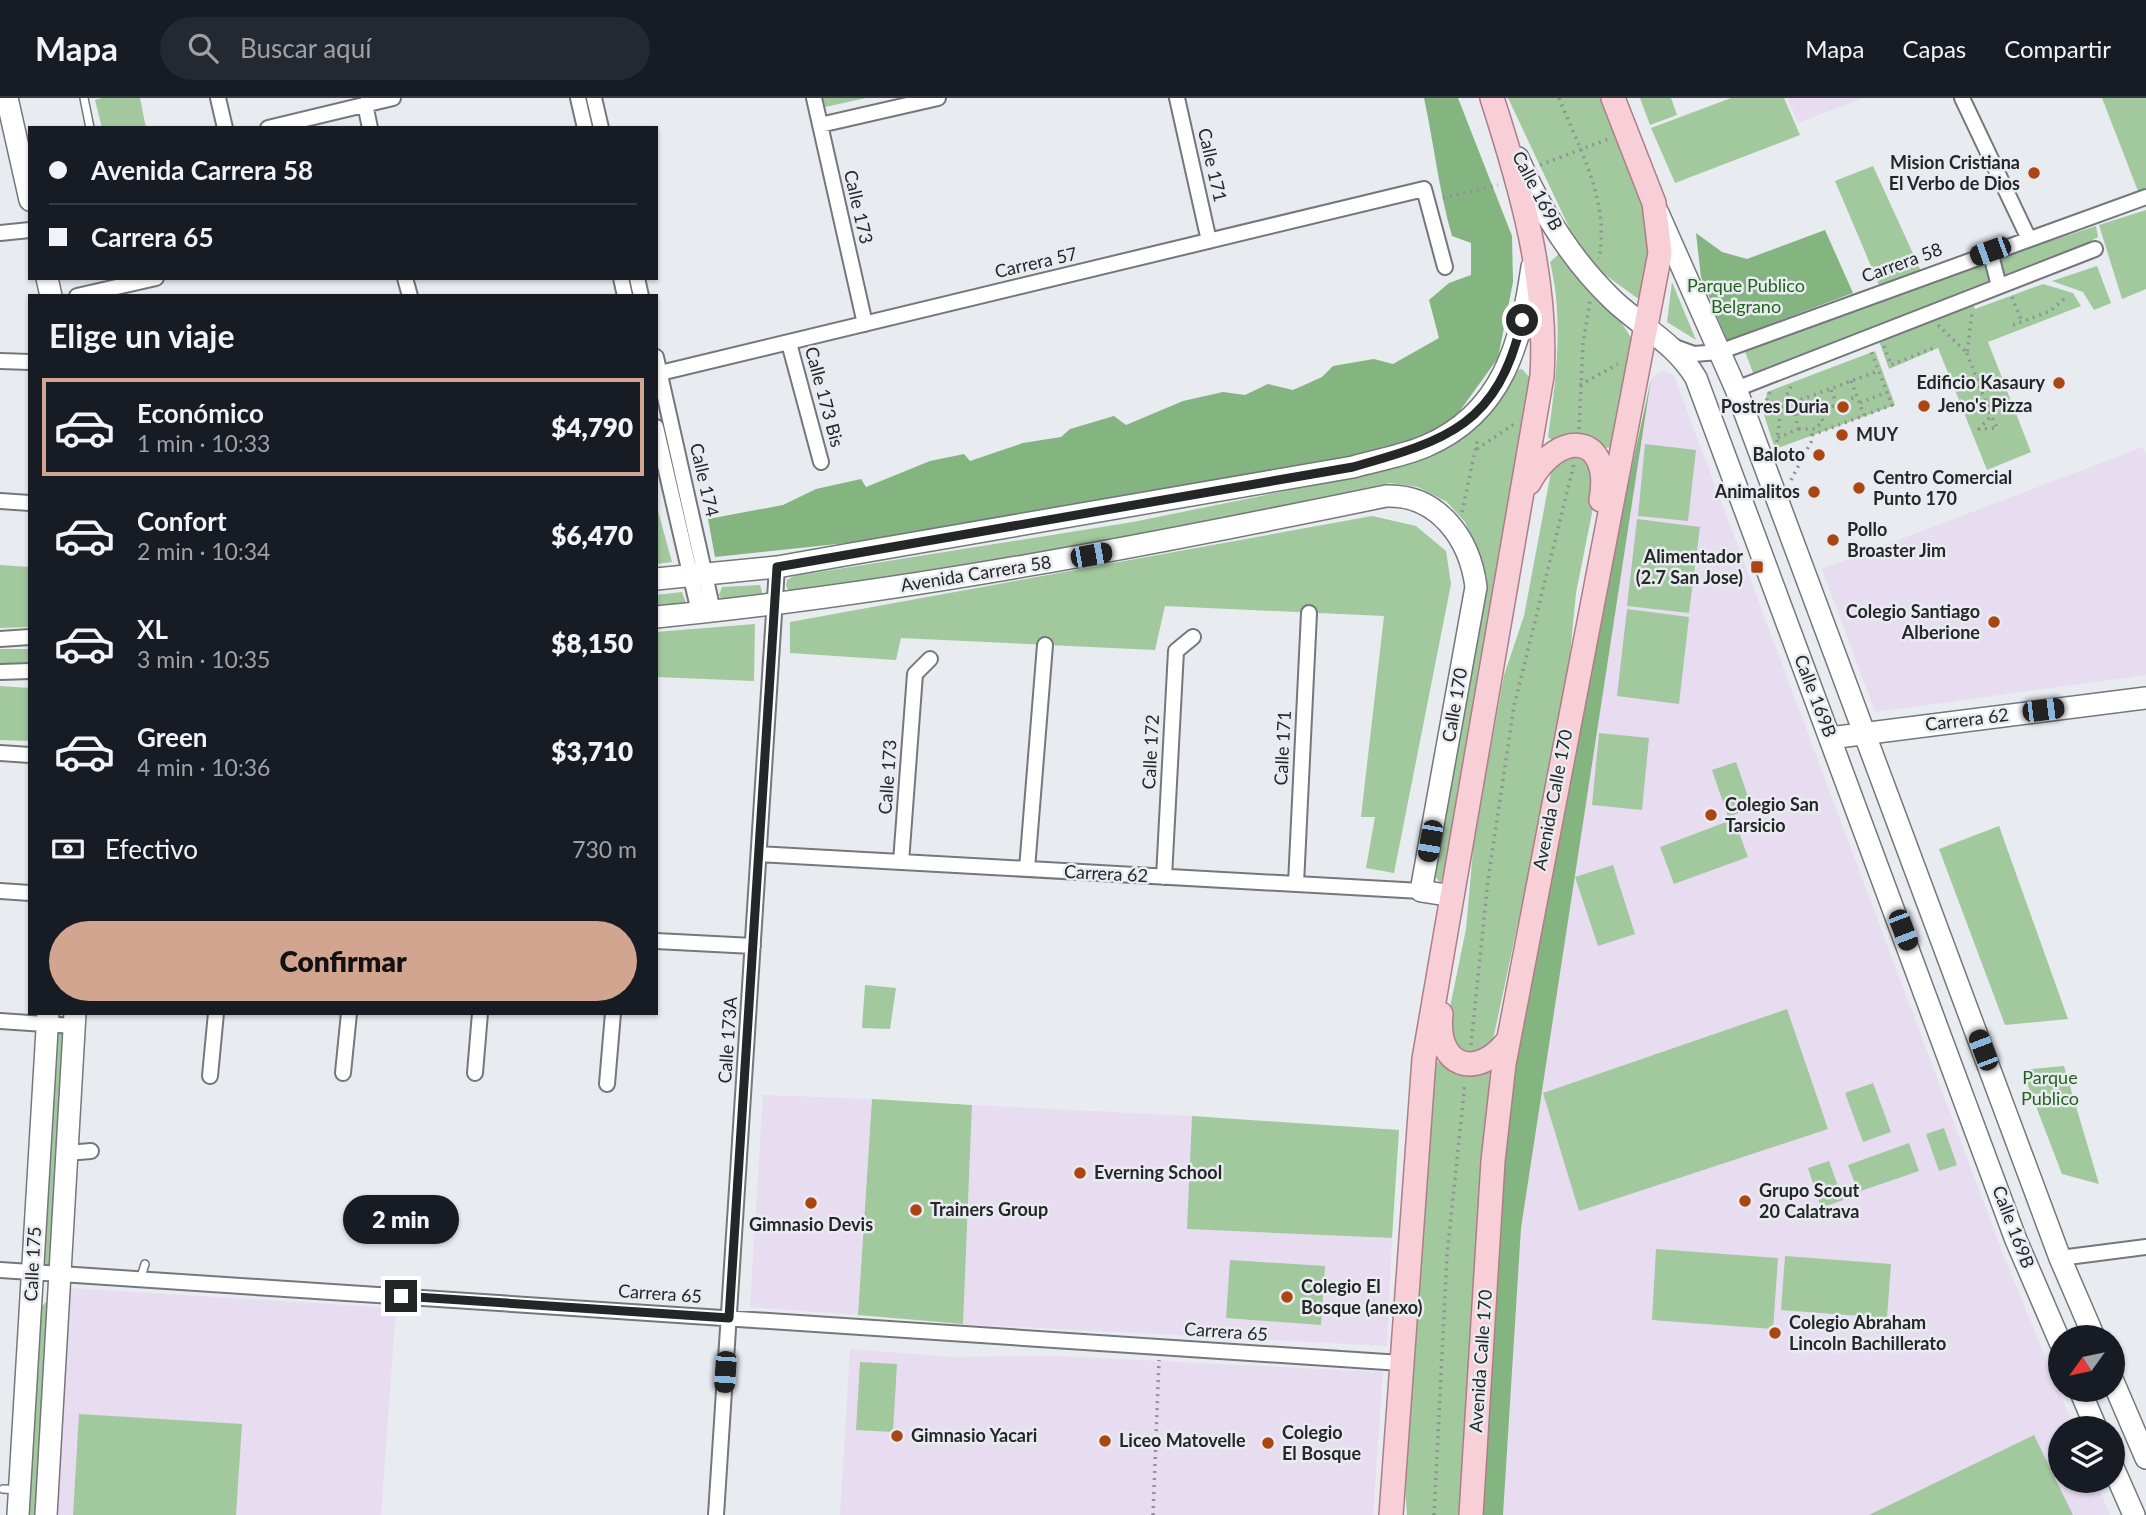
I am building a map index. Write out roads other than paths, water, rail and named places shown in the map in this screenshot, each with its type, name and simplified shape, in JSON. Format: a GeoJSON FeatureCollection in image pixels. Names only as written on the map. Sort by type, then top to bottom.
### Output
{"type":"FeatureCollection","features":[{"type":"Feature","properties":{"kind":"main road"},"geometry":{"type":"LineString","coordinates":[[1393,1515],[1420,1093],[1542,376],[1544,344],[1534,254],[1519,187],[1492,98]]}},
{"type":"Feature","properties":{"kind":"main road","name":"Avenida Calle 170"},"geometry":{"type":"LineString","coordinates":[[1471,1515],[1493,1161],[1509,1038],[1660,253],[1654,203],[1613,98]]}},
{"type":"Feature","properties":{"kind":"main road"},"geometry":{"type":"LineString","coordinates":[[1524,494],[1547,457],[1566,445],[1577,445],[1590,450],[1599,461],[1603,474],[1590,559],[1582,652]]}},
{"type":"Feature","properties":{"kind":"main road"},"geometry":{"type":"LineString","coordinates":[[1448,921],[1439,1035],[1448,1055],[1468,1065],[1491,1059],[1509,1038]]}},
{"type":"Feature","properties":{"kind":"street"},"geometry":{"type":"LineString","coordinates":[[7,98],[24,150],[28,183]]}},
{"type":"Feature","properties":{"kind":"street"},"geometry":{"type":"LineString","coordinates":[[218,98],[225,126]]}},
{"type":"Feature","properties":{"kind":"street"},"geometry":{"type":"LineString","coordinates":[[276,126],[393,98]]}},
{"type":"Feature","properties":{"kind":"street"},"geometry":{"type":"LineString","coordinates":[[579,98],[585,126]]}},
{"type":"Feature","properties":{"kind":"street"},"geometry":{"type":"LineString","coordinates":[[594,98],[601,126]]}},
{"type":"Feature","properties":{"kind":"street","name":"Calle 173"},"geometry":{"type":"LineString","coordinates":[[814,98],[864,324]]}},
{"type":"Feature","properties":{"kind":"street"},"geometry":{"type":"LineString","coordinates":[[820,125],[938,98]]}},
{"type":"Feature","properties":{"kind":"street","name":"Calle 171"},"geometry":{"type":"LineString","coordinates":[[1177,98],[1209,241]]}},
{"type":"Feature","properties":{"kind":"street","name":"Calle 169B"},"geometry":{"type":"LineString","coordinates":[[1492,98],[1547,216],[1595,281],[1646,328],[1671,346],[1686,361],[1696,378],[2017,1240],[2053,1325]]}},
{"type":"Feature","properties":{"kind":"street"},"geometry":{"type":"LineString","coordinates":[[1962,98],[2028,237]]}},
{"type":"Feature","properties":{"kind":"street"},"geometry":{"type":"LineString","coordinates":[[365,104],[370,126]]}},
{"type":"Feature","properties":{"kind":"street","name":"Carrera 57"},"geometry":{"type":"LineString","coordinates":[[658,374],[1209,241],[1426,195],[1445,267]]}},
{"type":"Feature","properties":{"kind":"street","name":"Carrera 58"},"geometry":{"type":"LineString","coordinates":[[1671,346],[1694,354],[1719,352],[2028,237],[2146,197]]}},
{"type":"Feature","properties":{"kind":"street","name":"Calle 169B"},"geometry":{"type":"LineString","coordinates":[[1654,203],[1736,390],[2060,1258],[2089,1325]]}},
{"type":"Feature","properties":{"kind":"street"},"geometry":{"type":"LineString","coordinates":[[0,233],[28,230]]}},
{"type":"Feature","properties":{"kind":"street"},"geometry":{"type":"LineString","coordinates":[[1736,390],[2005,290],[2095,249]]}},
{"type":"Feature","properties":{"kind":"street"},"geometry":{"type":"LineString","coordinates":[[1990,251],[2005,290]]}},
{"type":"Feature","properties":{"kind":"street"},"geometry":{"type":"LineString","coordinates":[[658,579],[777,567],[1353,467],[1424,447],[1460,428],[1499,386],[1516,345],[1534,254]]}},
{"type":"Feature","properties":{"kind":"street"},"geometry":{"type":"LineString","coordinates":[[86,294],[147,280]]}},
{"type":"Feature","properties":{"kind":"street","name":"Calle 173 Bis"},"geometry":{"type":"LineString","coordinates":[[789,343],[821,462]]}},
{"type":"Feature","properties":{"kind":"street"},"geometry":{"type":"LineString","coordinates":[[0,361],[28,362]]}},
{"type":"Feature","properties":{"kind":"street","name":"Calle 174"},"geometry":{"type":"LineString","coordinates":[[658,374],[706,612]]}},
{"type":"Feature","properties":{"kind":"street","name":"Calle 174"},"geometry":{"type":"LineString","coordinates":[[658,434],[699,576]]}},
{"type":"Feature","properties":{"kind":"street","name":"Avenida Carrera 58"},"geometry":{"type":"LineString","coordinates":[[658,617],[775,605],[978,575],[1167,541],[1386,496],[1404,495],[1456,519]]}},
{"type":"Feature","properties":{"kind":"street"},"geometry":{"type":"LineString","coordinates":[[0,502],[28,503]]}},
{"type":"Feature","properties":{"kind":"street","name":"Calle 170"},"geometry":{"type":"LineString","coordinates":[[1421,891],[1476,587],[1469,555],[1456,519]]}},
{"type":"Feature","properties":{"kind":"street","name":"Calle 173A"},"geometry":{"type":"LineString","coordinates":[[716,1515],[777,567]]}},
{"type":"Feature","properties":{"kind":"street","name":"Calle 171"},"geometry":{"type":"LineString","coordinates":[[1296,884],[1309,613]]}},
{"type":"Feature","properties":{"kind":"street"},"geometry":{"type":"LineString","coordinates":[[0,639],[28,637]]}},
{"type":"Feature","properties":{"kind":"street","name":"Calle 172"},"geometry":{"type":"LineString","coordinates":[[1164,877],[1176,651],[1193,637]]}},
{"type":"Feature","properties":{"kind":"street"},"geometry":{"type":"LineString","coordinates":[[1027,869],[1045,645]]}},
{"type":"Feature","properties":{"kind":"street","name":"Calle 173"},"geometry":{"type":"LineString","coordinates":[[901,862],[915,674],[930,659]]}},
{"type":"Feature","properties":{"kind":"street"},"geometry":{"type":"LineString","coordinates":[[0,672],[28,671]]}},
{"type":"Feature","properties":{"kind":"street","name":"Carrera 62"},"geometry":{"type":"LineString","coordinates":[[1830,738],[2146,698]]}},
{"type":"Feature","properties":{"kind":"street"},"geometry":{"type":"LineString","coordinates":[[0,753],[28,755]]}},
{"type":"Feature","properties":{"kind":"street","name":"Carrera 62"},"geometry":{"type":"LineString","coordinates":[[759,854],[1421,891],[1453,896]]}},
{"type":"Feature","properties":{"kind":"street"},"geometry":{"type":"LineString","coordinates":[[0,891],[28,893]]}},
{"type":"Feature","properties":{"kind":"street"},"geometry":{"type":"LineString","coordinates":[[658,941],[753,946]]}},
{"type":"Feature","properties":{"kind":"street"},"geometry":{"type":"LineString","coordinates":[[210,1076],[216,1015]]}},
{"type":"Feature","properties":{"kind":"street"},"geometry":{"type":"LineString","coordinates":[[343,1073],[349,1015]]}},
{"type":"Feature","properties":{"kind":"street"},"geometry":{"type":"LineString","coordinates":[[475,1073],[480,1015]]}},
{"type":"Feature","properties":{"kind":"street"},"geometry":{"type":"LineString","coordinates":[[607,1084],[613,1015]]}},
{"type":"Feature","properties":{"kind":"street","name":"Calle 175"},"geometry":{"type":"LineString","coordinates":[[18,1515],[11,1490],[32,1272],[47,1019]]}},
{"type":"Feature","properties":{"kind":"street"},"geometry":{"type":"LineString","coordinates":[[0,1021],[74,1019]]}},
{"type":"Feature","properties":{"kind":"street","name":"Calle 175"},"geometry":{"type":"LineString","coordinates":[[46,1515],[74,1019]]}},
{"type":"Feature","properties":{"kind":"street"},"geometry":{"type":"LineString","coordinates":[[67,1153],[91,1151]]}},
{"type":"Feature","properties":{"kind":"street"},"geometry":{"type":"LineString","coordinates":[[2060,1258],[2146,1247]]}},
{"type":"Feature","properties":{"kind":"street","name":"Carrera 65"},"geometry":{"type":"LineString","coordinates":[[0,1270],[1401,1363]]}},
{"type":"Feature","properties":{"kind":"street"},"geometry":{"type":"LineString","coordinates":[[2122,1402],[2146,1458]]}},
{"type":"Feature","properties":{"kind":"street"},"geometry":{"type":"LineString","coordinates":[[2124,1493],[2134,1515]]}},
{"type":"Feature","properties":{"kind":"lane"},"geometry":{"type":"LineString","coordinates":[[84,98],[90,126]]}},
{"type":"Feature","properties":{"kind":"lane"},"geometry":{"type":"LineString","coordinates":[[139,1280],[145,1264]]}},
{"type":"Feature","properties":{"kind":"place","name":"Mision Cristiana El Verbo de Dios"},"geometry":{"type":"Point","coordinates":[2034,173]}},
{"type":"Feature","properties":{"kind":"place","name":"Edificio Kasaury"},"geometry":{"type":"Point","coordinates":[2059,383]}},
{"type":"Feature","properties":{"kind":"place","name":"Jeno's Pizza"},"geometry":{"type":"Point","coordinates":[1924,406]}},
{"type":"Feature","properties":{"kind":"place","name":"Postres Duria"},"geometry":{"type":"Point","coordinates":[1843,407]}},
{"type":"Feature","properties":{"kind":"place","name":"MUY"},"geometry":{"type":"Point","coordinates":[1842,435]}},
{"type":"Feature","properties":{"kind":"place","name":"Baloto"},"geometry":{"type":"Point","coordinates":[1819,455]}},
{"type":"Feature","properties":{"kind":"place","name":"Centro Comercial Punto 170"},"geometry":{"type":"Point","coordinates":[1859,488]}},
{"type":"Feature","properties":{"kind":"place","name":"Animalitos"},"geometry":{"type":"Point","coordinates":[1814,492]}},
{"type":"Feature","properties":{"kind":"place","name":"Pollo Broaster Jim"},"geometry":{"type":"Point","coordinates":[1833,540]}},
{"type":"Feature","properties":{"kind":"place","name":"Alimentador (2.7 San Jose)"},"geometry":{"type":"Point","coordinates":[1757,567]}},
{"type":"Feature","properties":{"kind":"place","name":"Colegio Santiago Alberione"},"geometry":{"type":"Point","coordinates":[1994,622]}},
{"type":"Feature","properties":{"kind":"place","name":"Colegio San Tarsicio"},"geometry":{"type":"Point","coordinates":[1711,815]}},
{"type":"Feature","properties":{"kind":"place","name":"Everning School"},"geometry":{"type":"Point","coordinates":[1080,1173]}},
{"type":"Feature","properties":{"kind":"place","name":"Grupo Scout 20 Calatrava"},"geometry":{"type":"Point","coordinates":[1745,1201]}},
{"type":"Feature","properties":{"kind":"place","name":"Gimnasio Devis"},"geometry":{"type":"Point","coordinates":[811,1203]}},
{"type":"Feature","properties":{"kind":"place","name":"Trainers Group"},"geometry":{"type":"Point","coordinates":[916,1210]}},
{"type":"Feature","properties":{"kind":"place","name":"Colegio El Bosque (anexo)"},"geometry":{"type":"Point","coordinates":[1287,1297]}},
{"type":"Feature","properties":{"kind":"place","name":"Colegio Abraham Lincoln Bachillerato"},"geometry":{"type":"Point","coordinates":[1775,1333]}},
{"type":"Feature","properties":{"kind":"place","name":"Gimnasio Yacari"},"geometry":{"type":"Point","coordinates":[897,1436]}},
{"type":"Feature","properties":{"kind":"place","name":"Liceo Matovelle"},"geometry":{"type":"Point","coordinates":[1105,1441]}},
{"type":"Feature","properties":{"kind":"place","name":"Colegio El Bosque"},"geometry":{"type":"Point","coordinates":[1268,1443]}},
{"type":"Feature","properties":{"kind":"park label","name":"Parque Publico Belgrano"},"geometry":{"type":"Point","coordinates":[1746,296]}},
{"type":"Feature","properties":{"kind":"park label","name":"Parque Publico"},"geometry":{"type":"Point","coordinates":[2050,1088]}}]}
